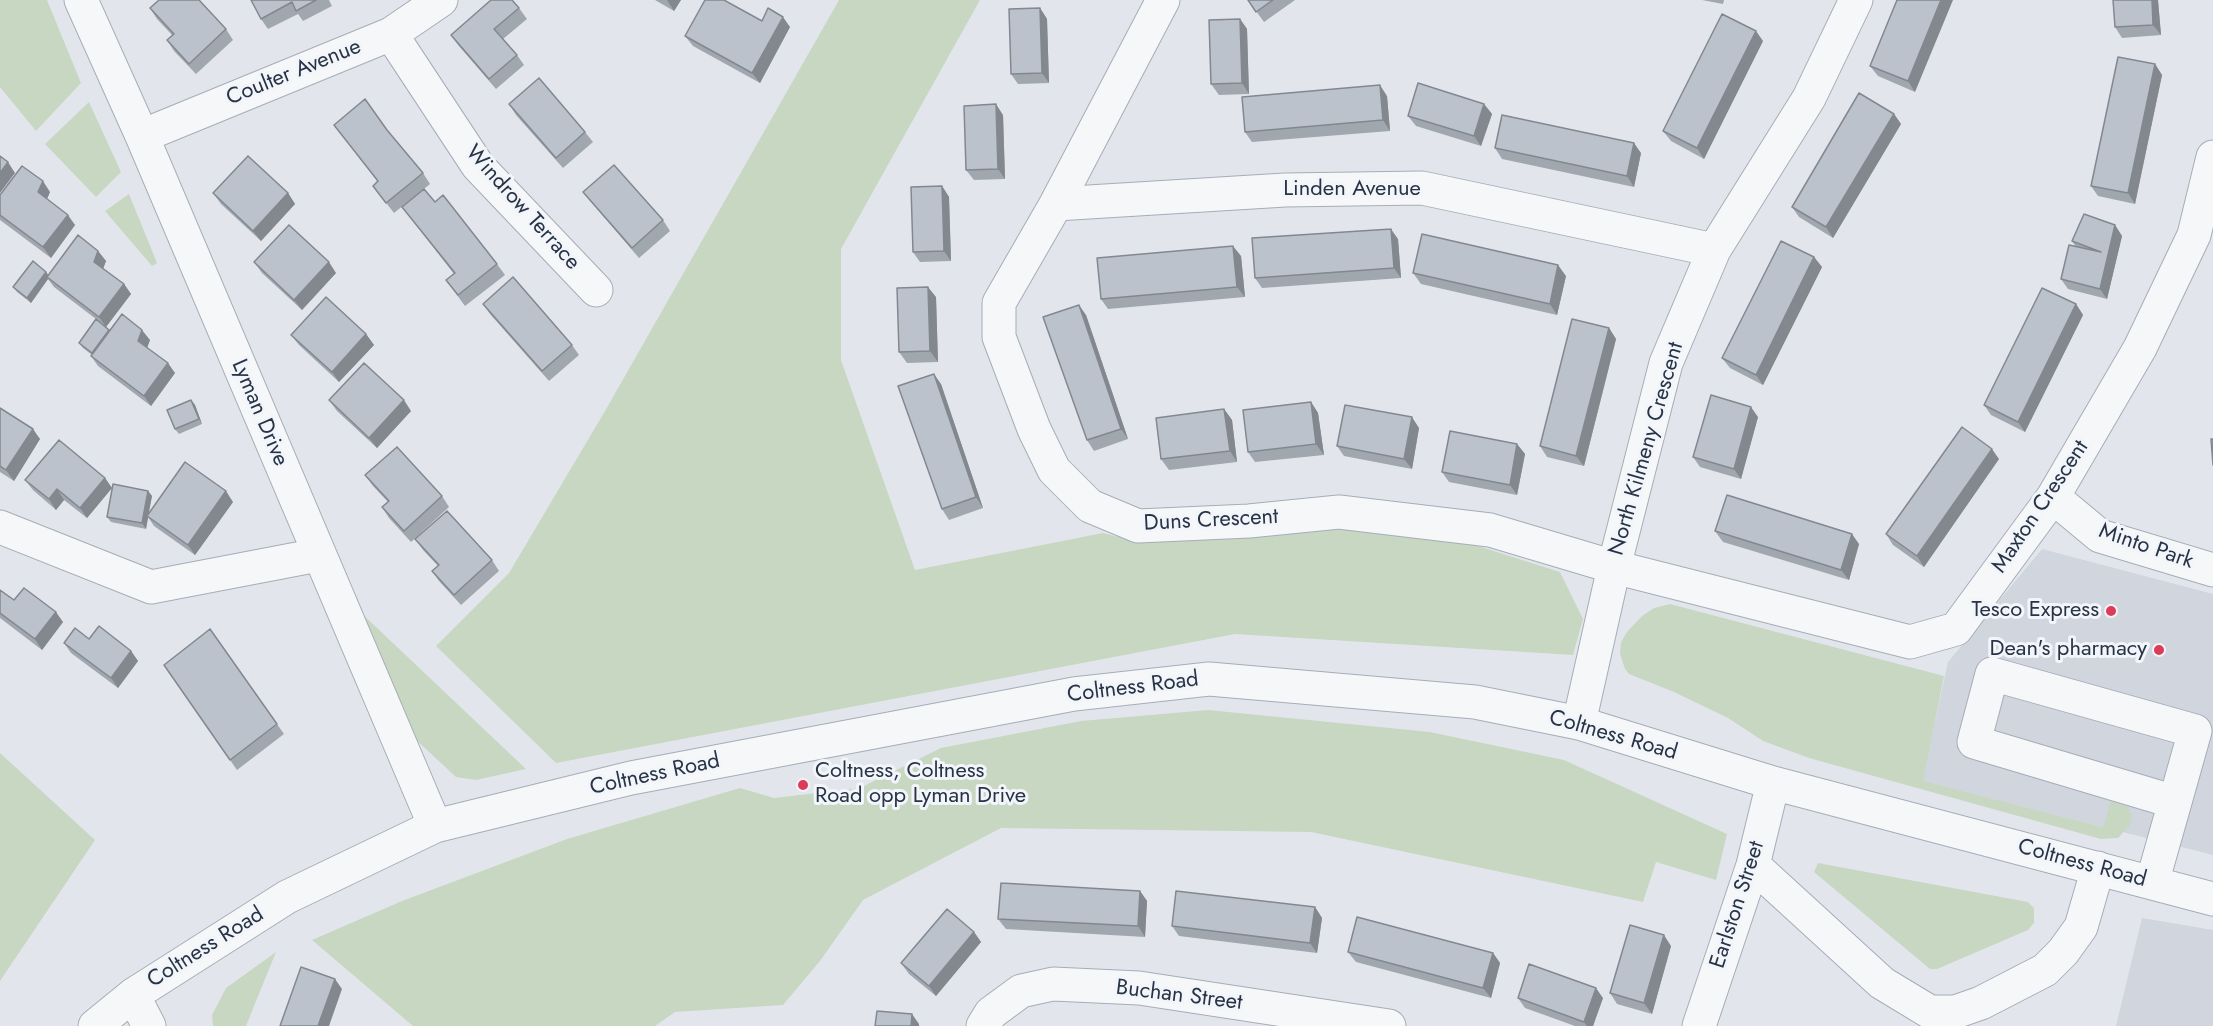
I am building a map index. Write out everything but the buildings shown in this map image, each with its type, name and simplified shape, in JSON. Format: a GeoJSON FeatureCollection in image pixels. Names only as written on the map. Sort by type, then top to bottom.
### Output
{"type":"FeatureCollection","features":[{"type":"Feature","properties":{"kind":"street","name":"Lyman Drive"},"geometry":{"type":"LineString","coordinates":[[81,0],[142,136],[435,826]]}},
{"type":"Feature","properties":{"kind":"street","name":"Coulter Avenue"},"geometry":{"type":"LineString","coordinates":[[142,136],[391,34],[441,0]]}},
{"type":"Feature","properties":{"kind":"street","name":"Duns Crescent"},"geometry":{"type":"LineString","coordinates":[[1163,0],[1056,204],[999,303],[999,337],[1034,429],[1054,470],[1090,506],[1138,526],[1249,521],[1339,512],[1490,530],[1614,567]]}},
{"type":"Feature","properties":{"kind":"street","name":"North Kilmeny Crescent"},"geometry":{"type":"LineString","coordinates":[[1579,723],[1614,567],[1666,363],[1714,250],[1809,98],[1856,0]]}},
{"type":"Feature","properties":{"kind":"street","name":"Windrow Terrace"},"geometry":{"type":"LineString","coordinates":[[391,34],[478,166],[596,290]]}},
{"type":"Feature","properties":{"kind":"street","name":"Maxton Crescent"},"geometry":{"type":"LineString","coordinates":[[1614,567],[1910,642],[1956,629],[2053,497],[2140,348],[2194,235],[2213,157]]}},
{"type":"Feature","properties":{"kind":"street","name":"Linden Avenue"},"geometry":{"type":"LineString","coordinates":[[1056,204],[1285,190],[1422,188],[1714,250]]}},
{"type":"Feature","properties":{"kind":"street","name":"Minto Park"},"geometry":{"type":"LineString","coordinates":[[2053,497],[2100,536],[2213,570]]}},
{"type":"Feature","properties":{"kind":"street"},"geometry":{"type":"LineString","coordinates":[[0,527],[151,587],[318,555]]}},
{"type":"Feature","properties":{"kind":"street"},"geometry":{"type":"LineString","coordinates":[[2152,883],[2175,802],[2195,731],[1992,674],[1974,742],[2175,802]]}},
{"type":"Feature","properties":{"kind":"street","name":"Coltness Road"},"geometry":{"type":"LineString","coordinates":[[95,1026],[132,995],[287,897],[435,826],[643,776],[1074,694],[1209,678],[1475,702],[1579,723],[1773,783],[2213,899]]}},
{"type":"Feature","properties":{"kind":"street","name":"Earlston Street"},"geometry":{"type":"LineString","coordinates":[[1699,1026],[1753,865],[1773,783]]}},
{"type":"Feature","properties":{"kind":"street"},"geometry":{"type":"LineString","coordinates":[[1753,865],[1882,983],[1930,1012],[1955,1011],[1981,1003],[2045,970],[2063,952],[2081,927],[2098,868]]}},
{"type":"Feature","properties":{"kind":"street","name":"Buchan Street"},"geometry":{"type":"LineString","coordinates":[[983,1026],[991,1013],[1021,991],[1053,984],[1139,988],[1389,1026]]}},
{"type":"Feature","properties":{"kind":"street"},"geometry":{"type":"LineString","coordinates":[[132,995],[149,1026]]}},
{"type":"Feature","properties":{"kind":"shaded area"},"geometry":{"type":"Polygon","coordinates":[[[2042,549],[2213,594],[2213,855],[1922,781],[1948,662],[2042,549]]]}},
{"type":"Feature","properties":{"kind":"shaded area"},"geometry":{"type":"Polygon","coordinates":[[[2142,918],[2213,930],[2213,1026],[2116,1026],[2142,918]]]}},
{"type":"Feature","properties":{"kind":"green space"},"geometry":{"type":"Polygon","coordinates":[[[0,0],[47,0],[81,83],[36,131],[0,87],[0,0]]]}},
{"type":"Feature","properties":{"kind":"green space"},"geometry":{"type":"Polygon","coordinates":[[[839,0],[980,0],[841,249],[841,360],[915,570],[1103,533],[1131,540],[1345,529],[1456,539],[1560,572],[1583,619],[1573,655],[1235,634],[556,763],[436,646],[509,573],[605,411],[839,0]]]}},
{"type":"Feature","properties":{"kind":"green space"},"geometry":{"type":"Polygon","coordinates":[[[89,102],[121,172],[96,197],[45,144],[89,102]]]}},
{"type":"Feature","properties":{"kind":"green space"},"geometry":{"type":"Polygon","coordinates":[[[129,194],[157,263],[152,266],[105,211],[129,194]]]}},
{"type":"Feature","properties":{"kind":"green space"},"geometry":{"type":"Polygon","coordinates":[[[1670,604],[1944,676],[1923,781],[2103,827],[2111,801],[2128,807],[2132,815],[2130,825],[2118,838],[2101,839],[1809,758],[1763,741],[1728,718],[1674,692],[1629,674],[1625,669],[1620,654],[1621,642],[1627,632],[1642,616],[1654,608],[1670,604]]]}},
{"type":"Feature","properties":{"kind":"green space"},"geometry":{"type":"Polygon","coordinates":[[[357,609],[526,769],[476,780],[456,777],[414,738],[357,609]]]}},
{"type":"Feature","properties":{"kind":"green space"},"geometry":{"type":"Polygon","coordinates":[[[1208,710],[1430,732],[1564,760],[1727,834],[1716,880],[1656,862],[1643,902],[1311,832],[1001,828],[863,900],[820,961],[783,1005],[675,1012],[655,1026],[413,1026],[312,940],[402,901],[567,839],[740,788],[774,798],[860,788],[941,748],[1081,721],[1208,710]]]}},
{"type":"Feature","properties":{"kind":"green space"},"geometry":{"type":"Polygon","coordinates":[[[0,753],[95,840],[0,981],[0,753]]]}},
{"type":"Feature","properties":{"kind":"green space"},"geometry":{"type":"Polygon","coordinates":[[[1818,863],[2028,902],[2034,908],[2034,923],[2028,930],[1937,969],[1930,969],[1814,872],[1818,863]]]}},
{"type":"Feature","properties":{"kind":"green space"},"geometry":{"type":"Polygon","coordinates":[[[276,952],[246,1026],[213,1026],[212,1015],[226,988],[276,952]]]}},
{"type":"Feature","properties":{"kind":"place","name":"Tesco Express"},"geometry":{"type":"Point","coordinates":[2111,611]}},
{"type":"Feature","properties":{"kind":"place","name":"Dean's pharmacy"},"geometry":{"type":"Point","coordinates":[2159,650]}},
{"type":"Feature","properties":{"kind":"place","name":"Coltness, Coltness Road opp Lyman Drive"},"geometry":{"type":"Point","coordinates":[803,785]}}]}
